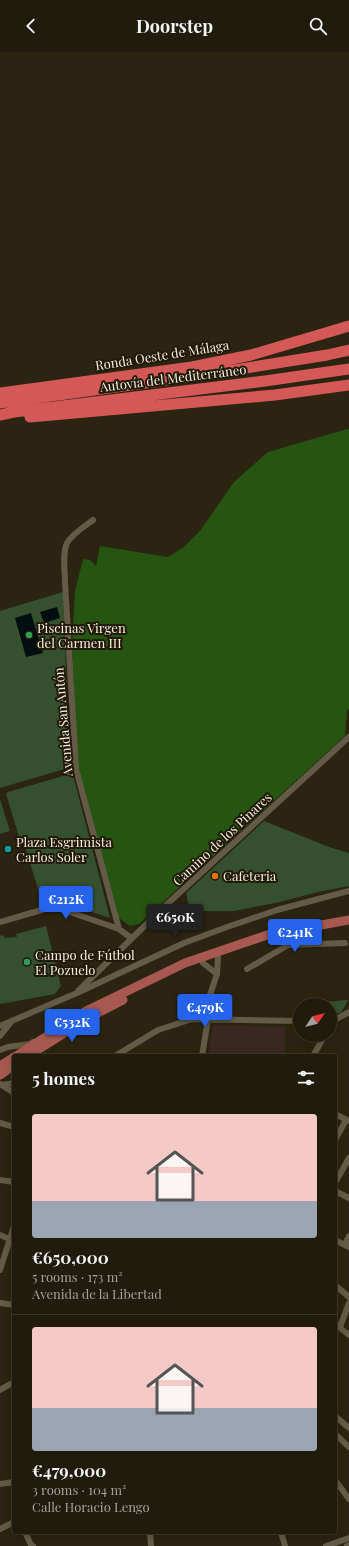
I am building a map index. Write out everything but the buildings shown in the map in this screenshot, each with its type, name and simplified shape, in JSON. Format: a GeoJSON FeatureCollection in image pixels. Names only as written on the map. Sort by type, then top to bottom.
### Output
{"type":"FeatureCollection","features":[{"type":"Feature","properties":{"kind":"highway","name":"Ronda Oeste de Málaga"},"geometry":{"type":"LineString","coordinates":[[0,393],[192,367],[251,355],[349,326]]}},
{"type":"Feature","properties":{"kind":"highway","name":"Autovía del Mediterráneo"},"geometry":{"type":"LineString","coordinates":[[0,403],[203,375],[327,355],[349,350]]}},
{"type":"Feature","properties":{"kind":"highway","name":"Autovía del Mediterráneo"},"geometry":{"type":"LineString","coordinates":[[0,415],[349,369]]}},
{"type":"Feature","properties":{"kind":"highway"},"geometry":{"type":"LineString","coordinates":[[0,420],[275,395],[349,386]]}},
{"type":"Feature","properties":{"kind":"main road"},"geometry":{"type":"LineString","coordinates":[[20,1054],[86,1011],[185,963],[267,935],[349,920]]}},
{"type":"Feature","properties":{"kind":"main road"},"geometry":{"type":"LineString","coordinates":[[31,1054],[90,1017],[147,987],[203,963],[268,940],[349,926]]}},
{"type":"Feature","properties":{"kind":"main road"},"geometry":{"type":"LineString","coordinates":[[0,1066],[12,1059]]}},
{"type":"Feature","properties":{"kind":"main road"},"geometry":{"type":"LineString","coordinates":[[0,1075],[12,1066]]}},
{"type":"Feature","properties":{"kind":"street","name":"Avenida San Antón"},"geometry":{"type":"LineString","coordinates":[[93,520],[78,532],[68,543],[65,555],[65,582],[76,769],[119,929]]}},
{"type":"Feature","properties":{"kind":"street","name":"Camino de los Pinares"},"geometry":{"type":"LineString","coordinates":[[77,993],[81,987],[131,938],[349,737]]}},
{"type":"Feature","properties":{"kind":"street"},"geometry":{"type":"LineString","coordinates":[[0,1026],[77,993],[184,943],[277,910],[349,891]]}},
{"type":"Feature","properties":{"kind":"street"},"geometry":{"type":"LineString","coordinates":[[0,922],[52,908],[60,909],[119,929],[131,938]]}},
{"type":"Feature","properties":{"kind":"street"},"geometry":{"type":"LineString","coordinates":[[247,969],[288,945],[345,943]]}},
{"type":"Feature","properties":{"kind":"street"},"geometry":{"type":"LineString","coordinates":[[202,1054],[208,1019],[207,1004],[217,974],[218,958]]}},
{"type":"Feature","properties":{"kind":"street"},"geometry":{"type":"LineString","coordinates":[[203,963],[217,974]]}},
{"type":"Feature","properties":{"kind":"street"},"geometry":{"type":"LineString","coordinates":[[337,1018],[349,1012]]}},
{"type":"Feature","properties":{"kind":"street"},"geometry":{"type":"LineString","coordinates":[[40,1054],[86,1023],[90,1017]]}},
{"type":"Feature","properties":{"kind":"street"},"geometry":{"type":"LineString","coordinates":[[126,1053],[158,1030],[192,1019],[293,1020]]}},
{"type":"Feature","properties":{"kind":"street"},"geometry":{"type":"LineString","coordinates":[[0,1021],[13,1020]]}},
{"type":"Feature","properties":{"kind":"street"},"geometry":{"type":"LineString","coordinates":[[0,1036],[13,1020]]}},
{"type":"Feature","properties":{"kind":"street"},"geometry":{"type":"LineString","coordinates":[[0,1049],[30,1044],[47,1034],[52,1033]]}},
{"type":"Feature","properties":{"kind":"street"},"geometry":{"type":"LineString","coordinates":[[314,1054],[320,1042]]}},
{"type":"Feature","properties":{"kind":"street"},"geometry":{"type":"LineString","coordinates":[[0,1049],[10,1049],[15,1054]]}},
{"type":"Feature","properties":{"kind":"street"},"geometry":{"type":"LineString","coordinates":[[0,1085],[12,1083]]}},
{"type":"Feature","properties":{"kind":"street"},"geometry":{"type":"LineString","coordinates":[[0,1085],[12,1092]]}},
{"type":"Feature","properties":{"kind":"street"},"geometry":{"type":"LineString","coordinates":[[337,1115],[348,1121],[337,1137]]}},
{"type":"Feature","properties":{"kind":"street"},"geometry":{"type":"LineString","coordinates":[[0,1123],[12,1126]]}},
{"type":"Feature","properties":{"kind":"street"},"geometry":{"type":"LineString","coordinates":[[337,1179],[349,1158]]}},
{"type":"Feature","properties":{"kind":"street"},"geometry":{"type":"LineString","coordinates":[[0,1180],[12,1182]]}},
{"type":"Feature","properties":{"kind":"street"},"geometry":{"type":"LineString","coordinates":[[337,1192],[349,1198]]}},
{"type":"Feature","properties":{"kind":"street"},"geometry":{"type":"LineString","coordinates":[[0,1235],[12,1240],[0,1270]]}},
{"type":"Feature","properties":{"kind":"street"},"geometry":{"type":"LineString","coordinates":[[337,1241],[347,1246],[349,1236]]}},
{"type":"Feature","properties":{"kind":"street"},"geometry":{"type":"LineString","coordinates":[[337,1288],[349,1297]]}},
{"type":"Feature","properties":{"kind":"street"},"geometry":{"type":"LineString","coordinates":[[0,1303],[12,1305]]}},
{"type":"Feature","properties":{"kind":"street"},"geometry":{"type":"LineString","coordinates":[[338,1326],[349,1303]]}},
{"type":"Feature","properties":{"kind":"street"},"geometry":{"type":"LineString","coordinates":[[338,1326],[349,1323]]}},
{"type":"Feature","properties":{"kind":"street"},"geometry":{"type":"LineString","coordinates":[[338,1326],[349,1335]]}},
{"type":"Feature","properties":{"kind":"street"},"geometry":{"type":"LineString","coordinates":[[0,1390],[12,1383]]}},
{"type":"Feature","properties":{"kind":"street"},"geometry":{"type":"LineString","coordinates":[[337,1418],[349,1428]]}},
{"type":"Feature","properties":{"kind":"street"},"geometry":{"type":"LineString","coordinates":[[337,1436],[349,1447]]}},
{"type":"Feature","properties":{"kind":"street"},"geometry":{"type":"LineString","coordinates":[[0,1484],[12,1482]]}},
{"type":"Feature","properties":{"kind":"street"},"geometry":{"type":"LineString","coordinates":[[337,1483],[349,1499]]}},
{"type":"Feature","properties":{"kind":"street"},"geometry":{"type":"LineString","coordinates":[[0,1529],[12,1523]]}},
{"type":"Feature","properties":{"kind":"street"},"geometry":{"type":"LineString","coordinates":[[26,1534],[31,1545],[34,1546]]}},
{"type":"Feature","properties":{"kind":"street"},"geometry":{"type":"LineString","coordinates":[[150,1534],[151,1546]]}},
{"type":"Feature","properties":{"kind":"street"},"geometry":{"type":"LineString","coordinates":[[282,1534],[285,1546]]}},
{"type":"Feature","properties":{"kind":"street"},"geometry":{"type":"LineString","coordinates":[[326,1546],[349,1538]]}},
{"type":"Feature","properties":{"kind":"shaded area","name":"Piscinas Virgen del Carmen III"},"geometry":{"type":"Polygon","coordinates":[[[57,607],[60,618],[44,623],[40,612],[57,607]]]}},
{"type":"Feature","properties":{"kind":"shaded area","name":"Piscinas Virgen del Carmen III"},"geometry":{"type":"Polygon","coordinates":[[[31,613],[43,653],[26,657],[15,618],[31,613]]]}},
{"type":"Feature","properties":{"kind":"shaded area"},"geometry":{"type":"Polygon","coordinates":[[[213,1025],[285,1027],[285,1054],[208,1054],[213,1025]]]}},
{"type":"Feature","properties":{"kind":"green space"},"geometry":{"type":"Polygon","coordinates":[[[349,429],[349,709],[347,710],[345,736],[139,924],[130,926],[119,918],[78,771],[72,646],[75,591],[83,559],[90,560],[96,566],[100,546],[168,557],[184,547],[200,531],[234,482],[268,452],[349,429]]]}},
{"type":"Feature","properties":{"kind":"green space"},"geometry":{"type":"Polygon","coordinates":[[[63,592],[70,766],[68,768],[0,788],[0,611],[63,592]]]}},
{"type":"Feature","properties":{"kind":"green space"},"geometry":{"type":"Polygon","coordinates":[[[70,774],[73,775],[110,918],[68,905],[42,902],[24,843],[21,843],[6,794],[8,792],[70,774]]]}},
{"type":"Feature","properties":{"kind":"green space"},"geometry":{"type":"Polygon","coordinates":[[[0,799],[10,831],[0,834],[0,799]]]}},
{"type":"Feature","properties":{"kind":"green space"},"geometry":{"type":"Polygon","coordinates":[[[264,821],[329,847],[349,853],[349,886],[234,911],[190,911],[186,893],[264,821]]]}},
{"type":"Feature","properties":{"kind":"green space","name":"Campo de Fútbol El Pozuelo"},"geometry":{"type":"Polygon","coordinates":[[[46,926],[61,986],[55,994],[0,1004],[0,936],[3,935],[5,938],[17,937],[16,934],[46,926]]]}},
{"type":"Feature","properties":{"kind":"green space"},"geometry":{"type":"Polygon","coordinates":[[[348,1000],[341,1013],[337,1013],[337,1001],[348,1000]]]}},
{"type":"Feature","properties":{"kind":"place","name":"Piscinas Virgen del Carmen III"},"geometry":{"type":"Point","coordinates":[29,635]}},
{"type":"Feature","properties":{"kind":"place","name":"Plaza Esgrimista Carlos Soler"},"geometry":{"type":"Point","coordinates":[8,849]}},
{"type":"Feature","properties":{"kind":"place","name":"Cafeteria"},"geometry":{"type":"Point","coordinates":[215,876]}},
{"type":"Feature","properties":{"kind":"place","name":"Campo de Fútbol El Pozuelo"},"geometry":{"type":"Point","coordinates":[27,962]}}]}
